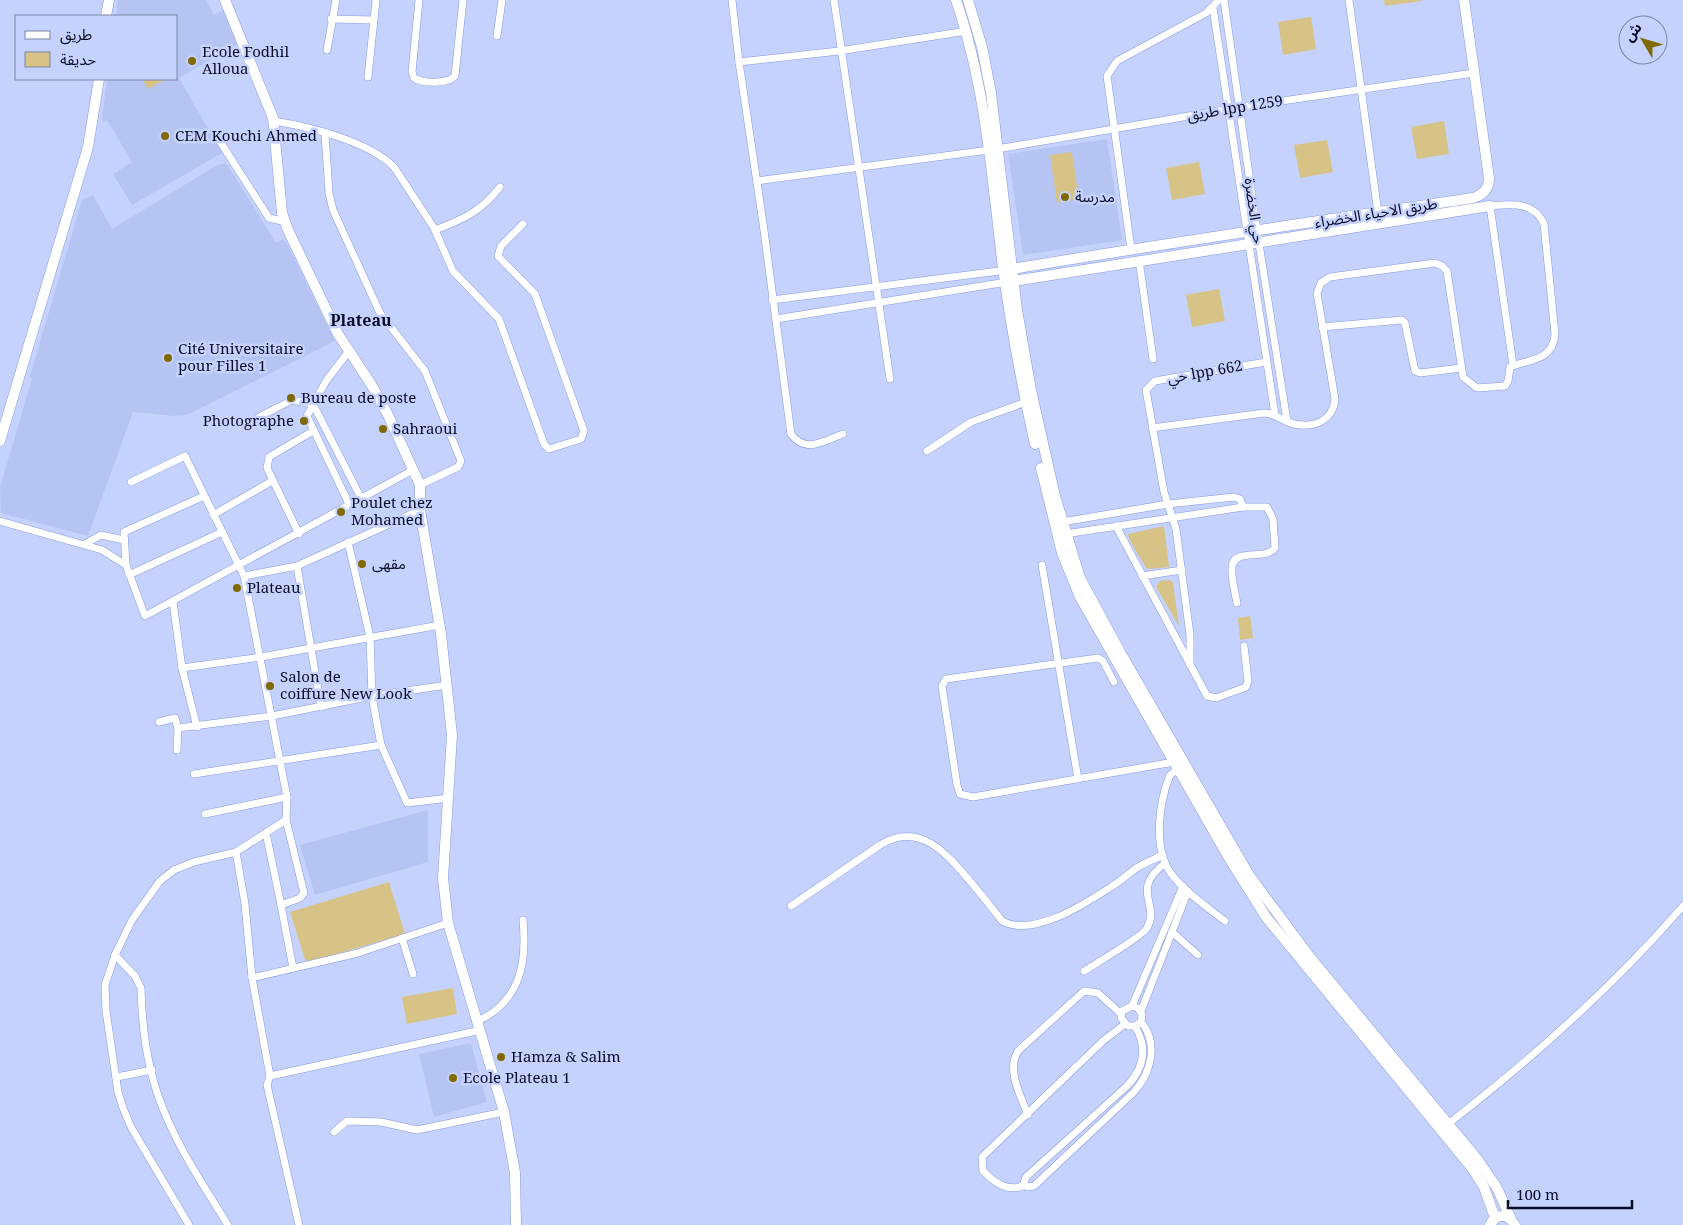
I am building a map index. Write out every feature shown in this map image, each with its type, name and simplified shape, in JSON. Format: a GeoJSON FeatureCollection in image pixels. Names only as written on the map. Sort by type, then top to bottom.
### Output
{"type":"FeatureCollection","features":[{"type":"Feature","properties":{"kind":"main road"},"geometry":{"type":"LineString","coordinates":[[106,15],[109,0]]}},
{"type":"Feature","properties":{"kind":"main road"},"geometry":{"type":"LineString","coordinates":[[225,0],[274,122],[282,212],[286,222],[330,318],[388,415],[420,485],[420,510],[440,625],[452,735],[443,878],[448,923],[504,1112],[515,1173],[516,1225]]}},
{"type":"Feature","properties":{"kind":"main road"},"geometry":{"type":"LineString","coordinates":[[956,0],[967,31],[993,149]]}},
{"type":"Feature","properties":{"kind":"main road"},"geometry":{"type":"LineString","coordinates":[[968,0],[987,70],[993,149],[1026,402],[1058,537],[1073,582],[1094,625],[1226,853],[1266,916],[1472,1168],[1484,1187],[1492,1221],[1501,1216],[1513,1222]]}},
{"type":"Feature","properties":{"kind":"main road"},"geometry":{"type":"LineString","coordinates":[[1464,0],[1474,73]]}},
{"type":"Feature","properties":{"kind":"main road","name":"طريق الاحياء الخضراء"},"geometry":{"type":"LineString","coordinates":[[1008,270],[1131,249],[1252,237],[1478,196],[1488,187],[1488,174],[1474,73]]}},
{"type":"Feature","properties":{"kind":"main road"},"geometry":{"type":"LineString","coordinates":[[0,441],[88,147],[99,80]]}},
{"type":"Feature","properties":{"kind":"main road"},"geometry":{"type":"LineString","coordinates":[[1009,282],[1139,260],[1252,237],[1490,206]]}},
{"type":"Feature","properties":{"kind":"main road"},"geometry":{"type":"LineString","coordinates":[[1009,282],[1036,417],[1065,534],[1078,571],[1094,606],[1249,875],[1319,969],[1488,1174],[1513,1222]]}},
{"type":"Feature","properties":{"kind":"street"},"geometry":{"type":"LineString","coordinates":[[327,50],[331,19],[336,0]]}},
{"type":"Feature","properties":{"kind":"street"},"geometry":{"type":"LineString","coordinates":[[368,77],[376,0]]}},
{"type":"Feature","properties":{"kind":"street"},"geometry":{"type":"LineString","coordinates":[[419,0],[412,72],[414,78],[423,81],[449,81],[457,73],[463,0]]}},
{"type":"Feature","properties":{"kind":"street"},"geometry":{"type":"LineString","coordinates":[[496,36],[502,0]]}},
{"type":"Feature","properties":{"kind":"street"},"geometry":{"type":"LineString","coordinates":[[732,0],[738,62],[791,434],[798,443],[806,446],[843,434]]}},
{"type":"Feature","properties":{"kind":"street"},"geometry":{"type":"LineString","coordinates":[[834,0],[857,166],[890,379]]}},
{"type":"Feature","properties":{"kind":"street"},"geometry":{"type":"LineString","coordinates":[[1131,249],[1107,76],[1112,66],[1213,8],[1219,0]]}},
{"type":"Feature","properties":{"kind":"street","name":"حي الخضرة"},"geometry":{"type":"LineString","coordinates":[[1224,0],[1240,107],[1252,237],[1287,421]]}},
{"type":"Feature","properties":{"kind":"street"},"geometry":{"type":"LineString","coordinates":[[1349,0],[1378,213]]}},
{"type":"Feature","properties":{"kind":"street"},"geometry":{"type":"LineString","coordinates":[[1213,8],[1228,109],[1252,237],[1266,362],[1275,415]]}},
{"type":"Feature","properties":{"kind":"street"},"geometry":{"type":"LineString","coordinates":[[331,19],[374,20]]}},
{"type":"Feature","properties":{"kind":"street"},"geometry":{"type":"LineString","coordinates":[[738,62],[840,50],[967,31]]}},
{"type":"Feature","properties":{"kind":"street","name":"طريق lpp 1259"},"geometry":{"type":"LineString","coordinates":[[756,181],[993,149],[1240,107],[1474,73]]}},
{"type":"Feature","properties":{"kind":"street"},"geometry":{"type":"LineString","coordinates":[[274,122],[303,127],[365,146],[386,159],[403,178],[435,230],[453,271],[499,319],[544,444],[549,449],[581,439],[584,431],[534,294],[498,256],[501,246],[523,224]]}},
{"type":"Feature","properties":{"kind":"street"},"geometry":{"type":"LineString","coordinates":[[325,134],[329,192],[333,210],[380,313],[425,371],[461,461],[458,467],[420,485]]}},
{"type":"Feature","properties":{"kind":"street"},"geometry":{"type":"LineString","coordinates":[[216,135],[269,218],[286,222]]}},
{"type":"Feature","properties":{"kind":"street"},"geometry":{"type":"LineString","coordinates":[[435,230],[465,219],[480,210],[500,187]]}},
{"type":"Feature","properties":{"kind":"street"},"geometry":{"type":"LineString","coordinates":[[1152,428],[1264,413],[1275,415],[1296,424],[1320,422],[1332,412],[1335,399],[1317,293],[1325,280],[1439,264],[1447,272],[1461,368],[1466,382],[1483,388],[1506,385],[1508,370],[1513,365],[1544,356],[1554,340],[1544,224],[1536,212],[1521,204],[1490,206],[1513,365]]}},
{"type":"Feature","properties":{"kind":"street"},"geometry":{"type":"LineString","coordinates":[[1139,260],[1153,359]]}},
{"type":"Feature","properties":{"kind":"street"},"geometry":{"type":"LineString","coordinates":[[772,300],[1008,270]]}},
{"type":"Feature","properties":{"kind":"street"},"geometry":{"type":"LineString","coordinates":[[776,319],[1009,282]]}},
{"type":"Feature","properties":{"kind":"street"},"geometry":{"type":"LineString","coordinates":[[1322,327],[1402,320],[1415,371],[1420,373],[1461,368]]}},
{"type":"Feature","properties":{"kind":"street"},"geometry":{"type":"LineString","coordinates":[[349,351],[326,381],[307,416],[350,506]]}},
{"type":"Feature","properties":{"kind":"street","name":"حي lpp 662"},"geometry":{"type":"LineString","coordinates":[[1190,665],[1190,635],[1182,570],[1146,394],[1152,382],[1266,362]]}},
{"type":"Feature","properties":{"kind":"street"},"geometry":{"type":"LineString","coordinates":[[259,416],[292,400],[313,404]]}},
{"type":"Feature","properties":{"kind":"street"},"geometry":{"type":"LineString","coordinates":[[927,451],[971,422],[1026,402]]}},
{"type":"Feature","properties":{"kind":"street"},"geometry":{"type":"LineString","coordinates":[[313,404],[362,500]]}},
{"type":"Feature","properties":{"kind":"street"},"geometry":{"type":"LineString","coordinates":[[299,534],[267,468],[269,457],[313,432]]}},
{"type":"Feature","properties":{"kind":"street"},"geometry":{"type":"LineString","coordinates":[[131,482],[184,456],[244,576],[262,657],[288,797],[286,820],[304,893],[300,898],[281,905]]}},
{"type":"Feature","properties":{"kind":"street"},"geometry":{"type":"LineString","coordinates":[[204,496],[124,532],[126,565],[145,616],[239,567],[261,552],[362,500],[413,470]]}},
{"type":"Feature","properties":{"kind":"street"},"geometry":{"type":"LineString","coordinates":[[213,515],[272,481]]}},
{"type":"Feature","properties":{"kind":"street"},"geometry":{"type":"LineString","coordinates":[[1062,522],[1168,504],[1236,497],[1242,501],[1243,507]]}},
{"type":"Feature","properties":{"kind":"street"},"geometry":{"type":"LineString","coordinates":[[1065,534],[1243,507],[1263,506],[1270,510],[1276,545],[1270,553],[1240,556],[1234,561],[1232,569],[1237,603]]}},
{"type":"Feature","properties":{"kind":"street"},"geometry":{"type":"LineString","coordinates":[[244,576],[297,566],[420,510]]}},
{"type":"Feature","properties":{"kind":"street"},"geometry":{"type":"LineString","coordinates":[[0,521],[85,544],[102,550],[126,565]]}},
{"type":"Feature","properties":{"kind":"street"},"geometry":{"type":"LineString","coordinates":[[1116,526],[1204,693],[1216,698],[1243,689],[1248,681],[1244,646]]}},
{"type":"Feature","properties":{"kind":"street"},"geometry":{"type":"LineString","coordinates":[[130,575],[222,532]]}},
{"type":"Feature","properties":{"kind":"street"},"geometry":{"type":"LineString","coordinates":[[85,544],[101,535],[124,540]]}},
{"type":"Feature","properties":{"kind":"street"},"geometry":{"type":"LineString","coordinates":[[348,542],[370,638],[372,696],[380,745],[407,803],[448,798]]}},
{"type":"Feature","properties":{"kind":"street"},"geometry":{"type":"LineString","coordinates":[[1042,565],[1078,779]]}},
{"type":"Feature","properties":{"kind":"street"},"geometry":{"type":"LineString","coordinates":[[297,566],[313,648],[321,707]]}},
{"type":"Feature","properties":{"kind":"street"},"geometry":{"type":"LineString","coordinates":[[1142,576],[1182,570]]}},
{"type":"Feature","properties":{"kind":"street"},"geometry":{"type":"LineString","coordinates":[[172,602],[182,668],[197,727]]}},
{"type":"Feature","properties":{"kind":"street"},"geometry":{"type":"LineString","coordinates":[[182,668],[262,657],[440,625]]}},
{"type":"Feature","properties":{"kind":"street"},"geometry":{"type":"LineString","coordinates":[[1114,682],[1103,661],[1098,658],[944,680],[942,686],[960,794],[968,798],[1078,779],[1176,766]]}},
{"type":"Feature","properties":{"kind":"street"},"geometry":{"type":"LineString","coordinates":[[178,728],[272,716],[372,696],[447,685]]}},
{"type":"Feature","properties":{"kind":"street"},"geometry":{"type":"LineString","coordinates":[[159,722],[175,718],[178,728],[177,750]]}},
{"type":"Feature","properties":{"kind":"street"},"geometry":{"type":"LineString","coordinates":[[194,774],[380,745]]}},
{"type":"Feature","properties":{"kind":"street"},"geometry":{"type":"LineString","coordinates":[[1176,766],[1170,775],[1162,804],[1160,829],[1162,855],[1171,874],[1186,889],[1225,920]]}},
{"type":"Feature","properties":{"kind":"street"},"geometry":{"type":"LineString","coordinates":[[205,814],[288,797]]}},
{"type":"Feature","properties":{"kind":"street"},"geometry":{"type":"LineString","coordinates":[[189,1225],[132,1127],[118,1092],[106,1011],[105,985],[115,956],[132,920],[160,881],[174,870],[194,862],[236,852],[286,820]]}},
{"type":"Feature","properties":{"kind":"street"},"geometry":{"type":"LineString","coordinates":[[266,834],[293,968]]}},
{"type":"Feature","properties":{"kind":"street"},"geometry":{"type":"LineString","coordinates":[[791,906],[880,845],[891,838],[900,836],[926,841],[942,850],[957,865],[1002,921],[1017,926],[1039,924],[1073,909],[1115,884],[1137,868],[1162,855]]}},
{"type":"Feature","properties":{"kind":"street"},"geometry":{"type":"LineString","coordinates":[[236,852],[245,904],[252,978],[270,1076],[267,1086],[299,1225]]}},
{"type":"Feature","properties":{"kind":"street"},"geometry":{"type":"LineString","coordinates":[[1084,971],[1136,939],[1148,928],[1150,913],[1146,895],[1148,881],[1155,871],[1165,863]]}},
{"type":"Feature","properties":{"kind":"street"},"geometry":{"type":"LineString","coordinates":[[1025,1186],[1024,1181],[1026,1177],[1136,1075],[1144,1056],[1138,1024],[1141,1011],[1172,932],[1186,889]]}},
{"type":"Feature","properties":{"kind":"street"},"geometry":{"type":"LineString","coordinates":[[1132,1006],[1186,889]]}},
{"type":"Feature","properties":{"kind":"street"},"geometry":{"type":"LineString","coordinates":[[1448,1124],[1560,1032],[1643,952],[1683,906]]}},
{"type":"Feature","properties":{"kind":"street"},"geometry":{"type":"LineString","coordinates":[[270,1076],[480,1026],[515,988],[524,963],[523,920]]}},
{"type":"Feature","properties":{"kind":"street"},"geometry":{"type":"LineString","coordinates":[[252,978],[358,953],[448,923]]}},
{"type":"Feature","properties":{"kind":"street"},"geometry":{"type":"LineString","coordinates":[[1172,932],[1198,954]]}},
{"type":"Feature","properties":{"kind":"street"},"geometry":{"type":"LineString","coordinates":[[402,938],[413,974]]}},
{"type":"Feature","properties":{"kind":"street"},"geometry":{"type":"LineString","coordinates":[[115,956],[135,976],[141,988],[152,1070],[164,1111],[196,1173],[228,1225]]}},
{"type":"Feature","properties":{"kind":"street"},"geometry":{"type":"LineString","coordinates":[[1153,958],[1160,962]]}},
{"type":"Feature","properties":{"kind":"street"},"geometry":{"type":"LineString","coordinates":[[1028,1115],[1012,1068],[1013,1059],[1018,1051],[1084,991],[1098,993],[1121,1014],[1124,1024]]}},
{"type":"Feature","properties":{"kind":"street"},"geometry":{"type":"LineString","coordinates":[[1121,1014],[1125,1008],[1132,1006],[1141,1011]]}},
{"type":"Feature","properties":{"kind":"street"},"geometry":{"type":"LineString","coordinates":[[1124,1024],[1138,1024],[1150,1037],[1151,1057],[1142,1082],[1129,1096],[1034,1186],[1014,1189],[1003,1187],[983,1171],[981,1161],[985,1153],[1028,1115],[1104,1040],[1124,1024]]}},
{"type":"Feature","properties":{"kind":"street"},"geometry":{"type":"LineString","coordinates":[[117,1077],[152,1070]]}},
{"type":"Feature","properties":{"kind":"street"},"geometry":{"type":"LineString","coordinates":[[1122,1090],[1129,1096]]}},
{"type":"Feature","properties":{"kind":"street"},"geometry":{"type":"LineString","coordinates":[[334,1132],[347,1121],[381,1122],[417,1130],[504,1112]]}},
{"type":"Feature","properties":{"kind":"shaded area"},"geometry":{"type":"Polygon","coordinates":[[[118,0],[206,0],[214,15],[224,10],[238,44],[179,78],[222,153],[132,205],[113,174],[132,162],[107,120],[103,122],[107,80],[178,80],[178,15],[116,15],[118,0]]]}},
{"type":"Feature","properties":{"kind":"shaded area","name":"مدرسة"},"geometry":{"type":"Polygon","coordinates":[[[1107,139],[1122,240],[1023,255],[1008,154],[1107,139]]]}},
{"type":"Feature","properties":{"kind":"shaded area","name":"Cité Universitaire pour Filles 1"},"geometry":{"type":"Polygon","coordinates":[[[219,164],[227,164],[276,243],[283,239],[286,242],[335,341],[187,415],[174,416],[133,412],[88,536],[1,513],[0,487],[32,379],[30,376],[82,200],[93,195],[112,229],[219,164]]]}},
{"type":"Feature","properties":{"kind":"shaded area"},"geometry":{"type":"Polygon","coordinates":[[[428,810],[428,862],[315,895],[300,845],[428,810]]]}},
{"type":"Feature","properties":{"kind":"shaded area","name":"Ecole Plateau 1"},"geometry":{"type":"Polygon","coordinates":[[[471,1043],[487,1102],[434,1117],[419,1054],[471,1043]]]}},
{"type":"Feature","properties":{"kind":"green space"},"geometry":{"type":"Polygon","coordinates":[[[1384,0],[1422,0],[1422,1],[1385,6],[1384,0]]]}},
{"type":"Feature","properties":{"kind":"green space"},"geometry":{"type":"Polygon","coordinates":[[[1311,17],[1316,49],[1283,55],[1278,22],[1311,17]]]}},
{"type":"Feature","properties":{"kind":"green space"},"geometry":{"type":"Polygon","coordinates":[[[143,80],[164,80],[148,89],[143,80]]]}},
{"type":"Feature","properties":{"kind":"green space"},"geometry":{"type":"Polygon","coordinates":[[[1444,121],[1449,154],[1417,159],[1411,127],[1444,121]]]}},
{"type":"Feature","properties":{"kind":"green space"},"geometry":{"type":"Polygon","coordinates":[[[1327,140],[1333,172],[1300,178],[1294,145],[1327,140]]]}},
{"type":"Feature","properties":{"kind":"green space"},"geometry":{"type":"Polygon","coordinates":[[[1072,152],[1079,199],[1057,203],[1050,155],[1072,152]]]}},
{"type":"Feature","properties":{"kind":"green space"},"geometry":{"type":"Polygon","coordinates":[[[1199,162],[1205,194],[1172,200],[1166,168],[1199,162]]]}},
{"type":"Feature","properties":{"kind":"green space"},"geometry":{"type":"Polygon","coordinates":[[[1219,289],[1225,321],[1192,327],[1186,295],[1219,289]]]}},
{"type":"Feature","properties":{"kind":"green space"},"geometry":{"type":"Polygon","coordinates":[[[1164,526],[1169,567],[1146,568],[1128,534],[1164,526]]]}},
{"type":"Feature","properties":{"kind":"green space"},"geometry":{"type":"Polygon","coordinates":[[[1170,580],[1173,583],[1179,626],[1156,587],[1160,581],[1170,580]]]}},
{"type":"Feature","properties":{"kind":"green space"},"geometry":{"type":"Polygon","coordinates":[[[1250,616],[1253,638],[1240,640],[1238,618],[1250,616]]]}},
{"type":"Feature","properties":{"kind":"green space"},"geometry":{"type":"Polygon","coordinates":[[[389,882],[405,934],[306,963],[290,912],[389,882]]]}},
{"type":"Feature","properties":{"kind":"green space"},"geometry":{"type":"Polygon","coordinates":[[[453,988],[457,1014],[407,1024],[402,997],[453,988]]]}},
{"type":"Feature","properties":{"kind":"place","name":"Ecole Fodhil Alloua"},"geometry":{"type":"Point","coordinates":[192,61]}},
{"type":"Feature","properties":{"kind":"place","name":"CEM Kouchi Ahmed"},"geometry":{"type":"Point","coordinates":[165,136]}},
{"type":"Feature","properties":{"kind":"place","name":"مدرسة"},"geometry":{"type":"Point","coordinates":[1065,197]}},
{"type":"Feature","properties":{"kind":"place","name":"Cité Universitaire pour Filles 1"},"geometry":{"type":"Point","coordinates":[168,358]}},
{"type":"Feature","properties":{"kind":"place","name":"Bureau de poste"},"geometry":{"type":"Point","coordinates":[291,398]}},
{"type":"Feature","properties":{"kind":"place","name":"Photographe"},"geometry":{"type":"Point","coordinates":[304,421]}},
{"type":"Feature","properties":{"kind":"place","name":"Sahraoui"},"geometry":{"type":"Point","coordinates":[383,429]}},
{"type":"Feature","properties":{"kind":"place","name":"Poulet chez Mohamed"},"geometry":{"type":"Point","coordinates":[341,512]}},
{"type":"Feature","properties":{"kind":"place","name":"مقهى"},"geometry":{"type":"Point","coordinates":[362,564]}},
{"type":"Feature","properties":{"kind":"place","name":"Plateau"},"geometry":{"type":"Point","coordinates":[237,588]}},
{"type":"Feature","properties":{"kind":"place","name":"Salon de coiffure New Look"},"geometry":{"type":"Point","coordinates":[270,686]}},
{"type":"Feature","properties":{"kind":"place","name":"Hamza & Salim"},"geometry":{"type":"Point","coordinates":[501,1057]}},
{"type":"Feature","properties":{"kind":"place","name":"Ecole Plateau 1"},"geometry":{"type":"Point","coordinates":[453,1078]}},
{"type":"Feature","properties":{"kind":"district","name":"Plateau"},"geometry":{"type":"Point","coordinates":[361,320]}}]}
